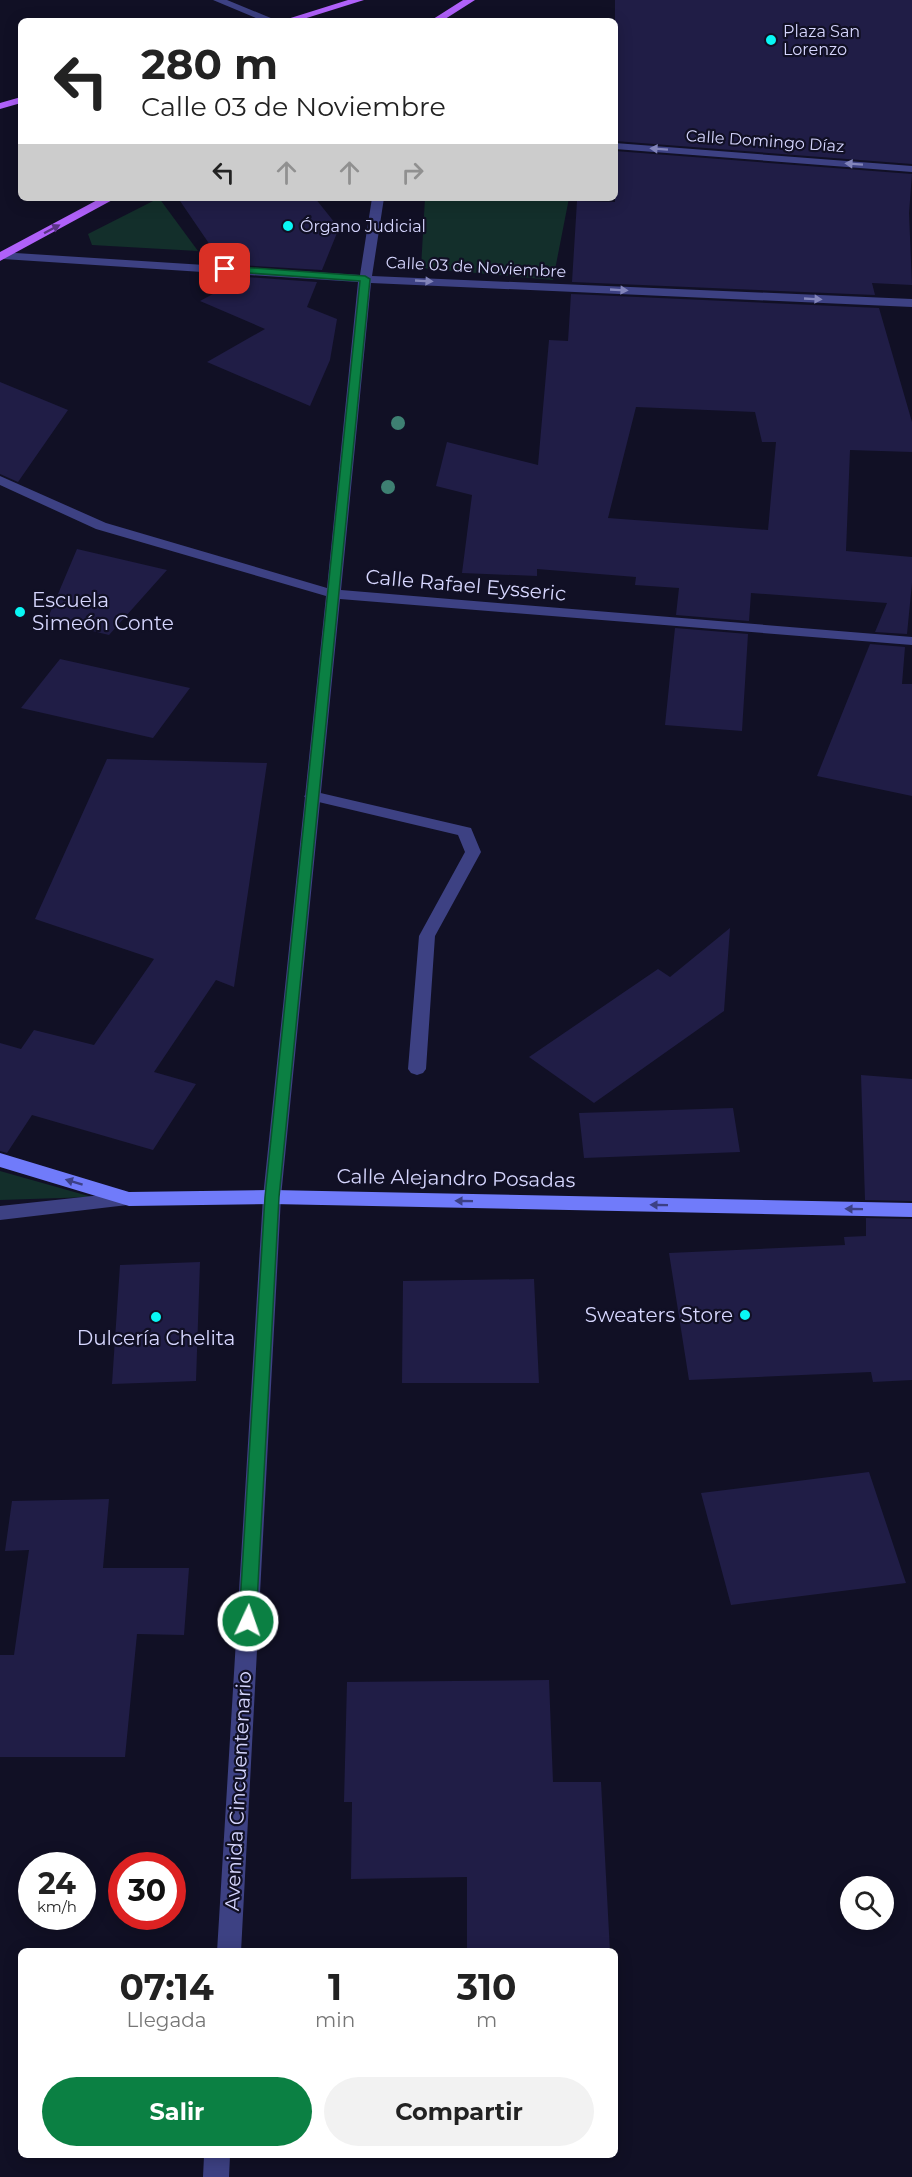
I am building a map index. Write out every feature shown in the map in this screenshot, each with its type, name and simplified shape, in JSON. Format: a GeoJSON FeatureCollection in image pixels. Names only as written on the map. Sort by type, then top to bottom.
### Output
{"type":"FeatureCollection","features":[{"type":"Feature","properties":{"kind":"main road"},"geometry":{"type":"LineString","coordinates":[[296,18],[359,0]]}},
{"type":"Feature","properties":{"kind":"main road"},"geometry":{"type":"LineString","coordinates":[[440,18],[470,0]]}},
{"type":"Feature","properties":{"kind":"main road"},"geometry":{"type":"LineString","coordinates":[[0,106],[18,101]]}},
{"type":"Feature","properties":{"kind":"main road"},"geometry":{"type":"LineString","coordinates":[[2,256],[104,201]]}},
{"type":"Feature","properties":{"kind":"street"},"geometry":{"type":"LineString","coordinates":[[218,0],[265,18]]}},
{"type":"Feature","properties":{"kind":"street","name":"Calle Domingo Díaz"},"geometry":{"type":"LineString","coordinates":[[618,146],[912,169]]}},
{"type":"Feature","properties":{"kind":"street","name":"Avenida Cincuentenario"},"geometry":{"type":"LineString","coordinates":[[229,1948],[272,1197],[365,279],[378,201]]}},
{"type":"Feature","properties":{"kind":"street","name":"Calle 03 de Noviembre"},"geometry":{"type":"LineString","coordinates":[[2,256],[365,279],[912,303]]}},
{"type":"Feature","properties":{"kind":"street","name":"Calle Rafael Eysseric"},"geometry":{"type":"LineString","coordinates":[[0,480],[101,526],[333,594],[912,641]]}},
{"type":"Feature","properties":{"kind":"street"},"geometry":{"type":"LineString","coordinates":[[312,796],[465,832],[473,852],[428,936],[417,1069]]}},
{"type":"Feature","properties":{"kind":"street"},"geometry":{"type":"LineString","coordinates":[[0,1160],[129,1199]]}},
{"type":"Feature","properties":{"kind":"street","name":"Calle Alejandro Posadas"},"geometry":{"type":"LineString","coordinates":[[0,1213],[129,1199],[272,1197],[912,1210]]}},
{"type":"Feature","properties":{"kind":"street"},"geometry":{"type":"LineString","coordinates":[[216,2177],[217,2158]]}},
{"type":"Feature","properties":{"kind":"green space"},"geometry":{"type":"Polygon","coordinates":[[[153,201],[161,201],[198,251],[92,245],[88,234],[153,201]]]}},
{"type":"Feature","properties":{"kind":"green space"},"geometry":{"type":"Polygon","coordinates":[[[425,201],[568,201],[553,280],[421,268],[425,201]]]}},
{"type":"Feature","properties":{"kind":"green space"},"geometry":{"type":"Polygon","coordinates":[[[0,1171],[92,1197],[0,1200],[0,1171]]]}},
{"type":"Feature","properties":{"kind":"building"},"geometry":{"type":"Polygon","coordinates":[[[615,0],[912,0],[912,164],[618,141],[618,18],[615,18],[615,0]]]}},
{"type":"Feature","properties":{"kind":"building"},"geometry":{"type":"Polygon","coordinates":[[[618,151],[912,174],[909,213],[912,285],[872,283],[875,295],[572,282],[577,201],[618,201],[618,151]]]}},
{"type":"Feature","properties":{"kind":"building"},"geometry":{"type":"Polygon","coordinates":[[[180,201],[317,201],[339,228],[322,270],[223,264],[180,201]]]}},
{"type":"Feature","properties":{"kind":"building"},"geometry":{"type":"Polygon","coordinates":[[[231,276],[317,282],[307,307],[337,319],[330,360],[310,406],[207,362],[265,329],[200,301],[235,282],[231,276]]]}},
{"type":"Feature","properties":{"kind":"building"},"geometry":{"type":"Polygon","coordinates":[[[571,294],[879,308],[912,422],[912,452],[850,450],[846,551],[912,557],[907,634],[875,632],[887,603],[751,593],[749,621],[676,615],[679,588],[635,585],[636,577],[537,569],[537,576],[462,573],[472,495],[436,486],[447,442],[538,465],[549,340],[568,341],[571,294]],[[636,407],[608,518],[768,530],[776,442],[762,442],[755,412],[636,407]]]}},
{"type":"Feature","properties":{"kind":"building"},"geometry":{"type":"Polygon","coordinates":[[[0,382],[68,410],[18,482],[0,474],[0,382]]]}},
{"type":"Feature","properties":{"kind":"building"},"geometry":{"type":"Polygon","coordinates":[[[77,549],[167,570],[109,635],[47,620],[77,549]]]}},
{"type":"Feature","properties":{"kind":"building"},"geometry":{"type":"Polygon","coordinates":[[[675,628],[748,634],[742,731],[665,725],[675,628]]]}},
{"type":"Feature","properties":{"kind":"building"},"geometry":{"type":"Polygon","coordinates":[[[870,644],[905,647],[902,684],[912,684],[912,796],[817,776],[870,644]]]}},
{"type":"Feature","properties":{"kind":"building"},"geometry":{"type":"Polygon","coordinates":[[[60,659],[190,688],[153,738],[21,708],[60,659]]]}},
{"type":"Feature","properties":{"kind":"building"},"geometry":{"type":"Polygon","coordinates":[[[107,759],[267,763],[234,987],[216,980],[154,1072],[196,1084],[153,1150],[32,1115],[7,1153],[0,1151],[0,1043],[21,1049],[34,1030],[94,1045],[154,959],[35,919],[107,759]]]}},
{"type":"Feature","properties":{"kind":"building"},"geometry":{"type":"Polygon","coordinates":[[[730,928],[724,1011],[594,1103],[529,1057],[658,969],[670,977],[730,928]]]}},
{"type":"Feature","properties":{"kind":"building"},"geometry":{"type":"Polygon","coordinates":[[[861,1075],[912,1079],[912,1201],[865,1200],[861,1075]]]}},
{"type":"Feature","properties":{"kind":"building"},"geometry":{"type":"Polygon","coordinates":[[[733,1108],[740,1152],[584,1158],[579,1113],[733,1108]]]}},
{"type":"Feature","properties":{"kind":"building"},"geometry":{"type":"Polygon","coordinates":[[[866,1218],[912,1219],[912,1380],[873,1382],[871,1372],[689,1380],[669,1253],[845,1245],[844,1237],[866,1236],[866,1218]]]}},
{"type":"Feature","properties":{"kind":"building"},"geometry":{"type":"Polygon","coordinates":[[[200,1262],[196,1381],[112,1384],[120,1265],[200,1262]]]}},
{"type":"Feature","properties":{"kind":"building"},"geometry":{"type":"Polygon","coordinates":[[[534,1279],[539,1383],[402,1383],[403,1281],[534,1279]]]}},
{"type":"Feature","properties":{"kind":"building"},"geometry":{"type":"Polygon","coordinates":[[[869,1472],[906,1583],[731,1605],[701,1493],[869,1472]]]}},
{"type":"Feature","properties":{"kind":"building"},"geometry":{"type":"Polygon","coordinates":[[[109,1499],[103,1568],[189,1568],[184,1635],[137,1634],[125,1757],[0,1757],[0,1655],[14,1655],[29,1550],[5,1551],[12,1501],[109,1499]]]}},
{"type":"Feature","properties":{"kind":"building"},"geometry":{"type":"Polygon","coordinates":[[[549,1680],[553,1782],[601,1782],[610,1948],[467,1948],[467,1877],[351,1879],[352,1802],[344,1802],[347,1682],[549,1680]]]}},
{"type":"Feature","properties":{"kind":"place","name":"Plaza San Lorenzo"},"geometry":{"type":"Point","coordinates":[771,40]}},
{"type":"Feature","properties":{"kind":"place","name":"Órgano Judicial"},"geometry":{"type":"Point","coordinates":[288,226]}},
{"type":"Feature","properties":{"kind":"place","name":"Escuela Simeón Conte"},"geometry":{"type":"Point","coordinates":[20,612]}},
{"type":"Feature","properties":{"kind":"place","name":"Sweaters Store"},"geometry":{"type":"Point","coordinates":[745,1315]}},
{"type":"Feature","properties":{"kind":"place","name":"Dulcería Chelita"},"geometry":{"type":"Point","coordinates":[156,1317]}},
{"type":"Feature","properties":{"kind":"route"},"geometry":{"type":"LineString","coordinates":[[225,269],[365,279],[272,1197],[248,1621]]}}]}
